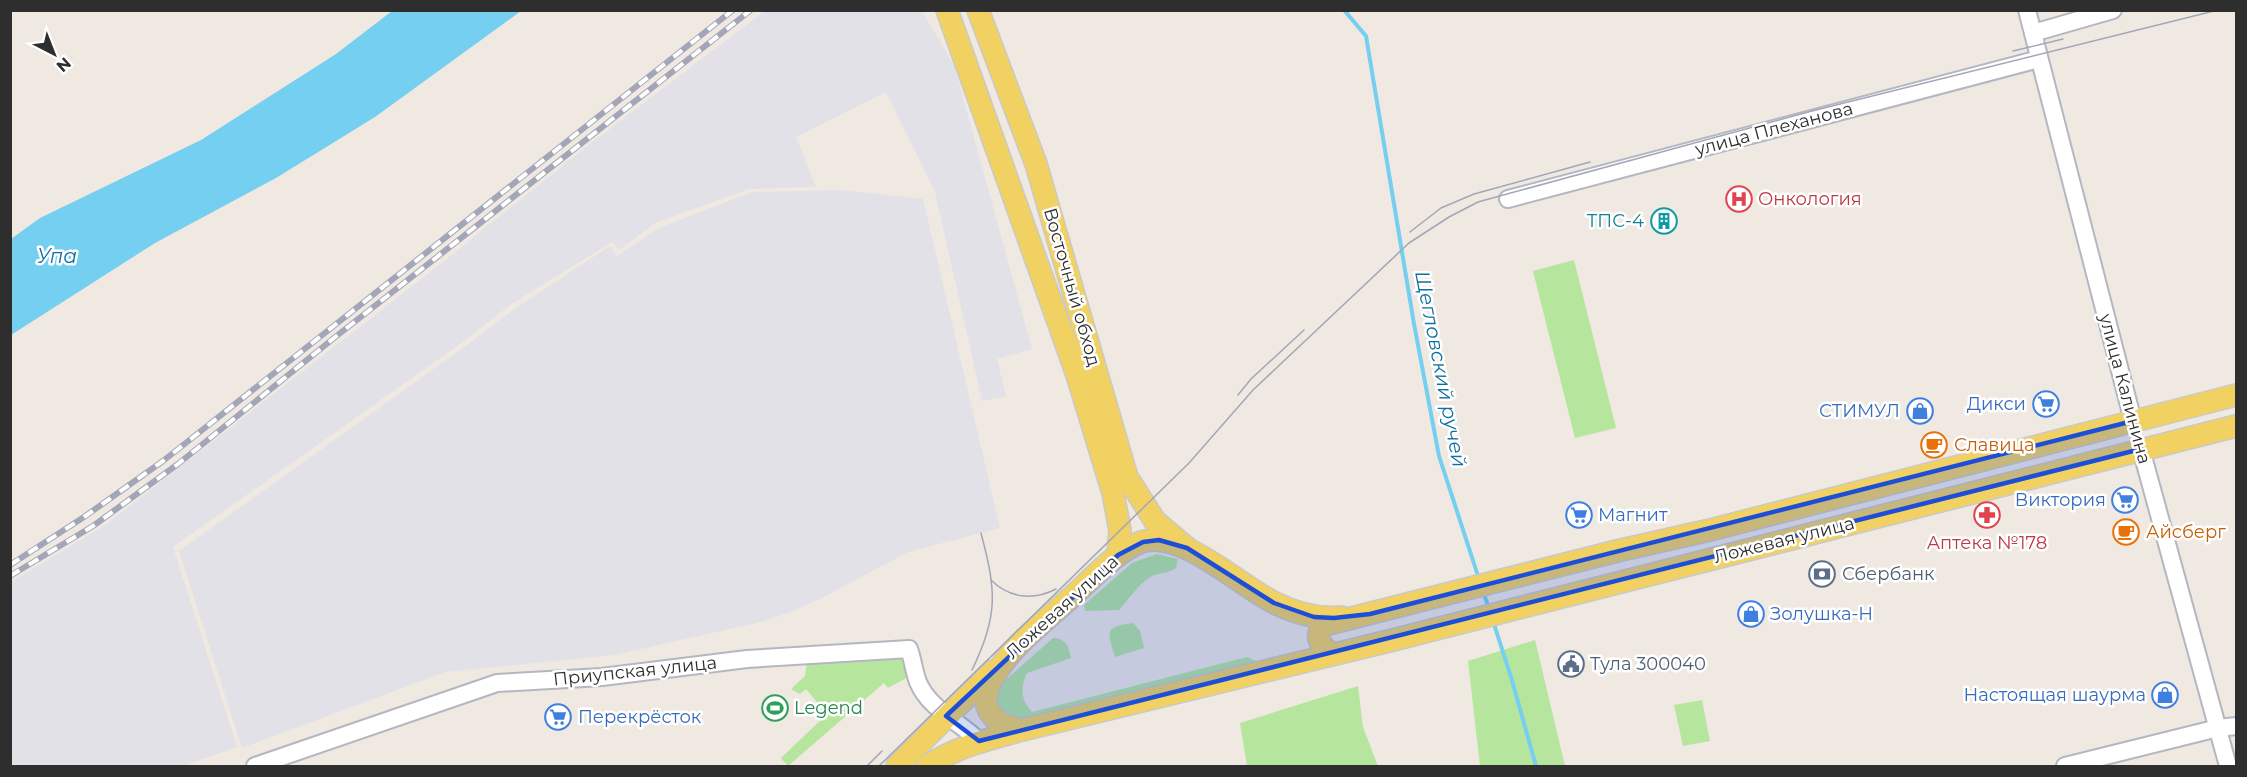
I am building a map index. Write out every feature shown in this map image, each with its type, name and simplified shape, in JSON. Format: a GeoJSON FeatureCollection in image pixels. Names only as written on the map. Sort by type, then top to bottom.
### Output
{"type":"FeatureCollection","features":[{"type":"Feature","properties":{"kind":"main road","name":"Восточный обход"},"geometry":{"type":"LineString","coordinates":[[947,10],[1077,375],[1113,493],[1120,530],[1118,555]]}},
{"type":"Feature","properties":{"kind":"main road","name":"Восточный обход"},"geometry":{"type":"LineString","coordinates":[[978,10],[1036,164],[1127,477],[1155,521],[1187,548]]}},
{"type":"Feature","properties":{"kind":"main road","name":"Ложевая улица"},"geometry":{"type":"LineString","coordinates":[[1332,654],[1322,647],[1318,637],[1319,630],[1324,625],[1710,530],[2236,395]]}},
{"type":"Feature","properties":{"kind":"main road","name":"улица Калинина"},"geometry":{"type":"LineString","coordinates":[[2133,421],[2141,449]]}},
{"type":"Feature","properties":{"kind":"main road","name":"Ложевая улица"},"geometry":{"type":"LineString","coordinates":[[1370,614],[1334,618],[1298,613],[1274,603],[1187,548],[1159,540],[1143,542],[1118,555],[1002,662],[987,688],[986,702],[990,713],[997,721],[1008,727],[1022,730],[1393,640],[2236,426]]}},
{"type":"Feature","properties":{"kind":"main road"},"geometry":{"type":"LineString","coordinates":[[1538,572],[1551,586],[1551,591],[1543,602]]}},
{"type":"Feature","properties":{"kind":"main road"},"geometry":{"type":"LineString","coordinates":[[897,766],[1002,662]]}},
{"type":"Feature","properties":{"kind":"main road"},"geometry":{"type":"LineString","coordinates":[[927,766],[943,756],[980,741],[1022,730]]}},
{"type":"Feature","properties":{"kind":"street","name":"улица Калинина"},"geometry":{"type":"LineString","coordinates":[[2027,10],[2133,421]]}},
{"type":"Feature","properties":{"kind":"street"},"geometry":{"type":"LineString","coordinates":[[2033,33],[2113,10]]}},
{"type":"Feature","properties":{"kind":"street","name":"улица Плеханова"},"geometry":{"type":"LineString","coordinates":[[1508,199],[2039,60]]}},
{"type":"Feature","properties":{"kind":"street","name":"улица Калинина"},"geometry":{"type":"LineString","coordinates":[[2141,449],[2228,766]]}},
{"type":"Feature","properties":{"kind":"street","name":"Приупская улица"},"geometry":{"type":"LineString","coordinates":[[255,766],[497,683],[602,677],[747,658],[909,649],[918,682],[926,694],[946,716],[962,725],[980,741]]}},
{"type":"Feature","properties":{"kind":"street"},"geometry":{"type":"LineString","coordinates":[[2065,766],[2218,728],[2236,726]]}},
{"type":"Feature","properties":{"kind":"highlighted area"},"geometry":{"type":"Polygon","coordinates":[[[2133,421],[2141,449],[2114,456],[979,741],[946,716],[1118,555],[1143,542],[1159,540],[1187,548],[1274,603],[1314,617],[1334,618],[1370,614],[2133,421]]]}},
{"type":"Feature","properties":{"kind":"shaded area"},"geometry":{"type":"Polygon","coordinates":[[[766,10],[922,11],[954,65],[1032,349],[997,359],[1006,396],[982,401],[935,192],[886,92],[796,137],[816,187],[749,189],[655,223],[619,250],[612,242],[510,305],[460,344],[173,547],[237,747],[183,766],[11,766],[11,582],[104,526],[429,273],[590,144],[766,10]]]}},
{"type":"Feature","properties":{"kind":"shaded area"},"geometry":{"type":"Polygon","coordinates":[[[841,190],[923,199],[1000,528],[908,552],[820,599],[757,623],[614,655],[445,672],[242,748],[179,551],[513,310],[610,246],[617,256],[659,228],[752,192],[841,190]]]}},
{"type":"Feature","properties":{"kind":"green space"},"geometry":{"type":"Polygon","coordinates":[[[1574,260],[1616,428],[1575,438],[1533,271],[1574,260]]]}},
{"type":"Feature","properties":{"kind":"green space"},"geometry":{"type":"Polygon","coordinates":[[[1157,554],[1178,559],[1176,568],[1152,576],[1145,581],[1119,610],[1085,611],[1084,605],[1132,563],[1157,554]]]}},
{"type":"Feature","properties":{"kind":"green space"},"geometry":{"type":"Polygon","coordinates":[[[1133,623],[1140,631],[1144,648],[1115,657],[1110,641],[1110,631],[1117,626],[1133,623]]]}},
{"type":"Feature","properties":{"kind":"green space"},"geometry":{"type":"Polygon","coordinates":[[[1053,638],[1066,644],[1071,658],[1027,673],[1023,683],[1023,694],[1032,712],[1247,657],[1256,661],[1018,724],[1003,716],[996,704],[1000,685],[1053,638]]]}},
{"type":"Feature","properties":{"kind":"green space"},"geometry":{"type":"Polygon","coordinates":[[[1535,640],[1565,766],[1480,766],[1468,661],[1535,640]]]}},
{"type":"Feature","properties":{"kind":"green space"},"geometry":{"type":"Polygon","coordinates":[[[901,658],[906,664],[908,677],[888,688],[884,683],[788,766],[781,758],[827,714],[806,689],[800,694],[791,689],[805,676],[807,662],[901,658]]]}},
{"type":"Feature","properties":{"kind":"green space"},"geometry":{"type":"Polygon","coordinates":[[[1358,686],[1363,727],[1378,766],[1247,766],[1240,723],[1358,686]]]}},
{"type":"Feature","properties":{"kind":"green space"},"geometry":{"type":"Polygon","coordinates":[[[1702,700],[1710,741],[1683,746],[1674,705],[1702,700]]]}},
{"type":"Feature","properties":{"kind":"water","name":"Упа"},"geometry":{"type":"Polygon","coordinates":[[[392,11],[521,11],[375,117],[276,178],[155,243],[11,335],[11,239],[40,218],[201,140],[336,54],[392,11]]]}},
{"type":"Feature","properties":{"kind":"waterway","name":"Щегловский ручей"},"geometry":{"type":"LineString","coordinates":[[1344,10],[1366,36],[1414,324],[1439,456],[1479,579]]}},
{"type":"Feature","properties":{"kind":"waterway","name":"Щегловский ручей"},"geometry":{"type":"LineString","coordinates":[[1483,592],[1489,608]]}},
{"type":"Feature","properties":{"kind":"waterway","name":"Щегловский ручей"},"geometry":{"type":"LineString","coordinates":[[1493,621],[1536,766]]}},
{"type":"Feature","properties":{"kind":"tram line"},"geometry":{"type":"LineString","coordinates":[[879,766],[1189,463],[1253,390],[1409,243],[1449,217],[1478,202],[1812,111],[2218,10]]}},
{"type":"Feature","properties":{"kind":"tram line"},"geometry":{"type":"LineString","coordinates":[[2013,51],[2063,39]]}},
{"type":"Feature","properties":{"kind":"tram line"},"geometry":{"type":"LineString","coordinates":[[1410,232],[1441,208],[1474,194],[1590,162]]}},
{"type":"Feature","properties":{"kind":"tram line"},"geometry":{"type":"LineString","coordinates":[[1238,395],[1251,379],[1304,330]]}},
{"type":"Feature","properties":{"kind":"tram line"},"geometry":{"type":"LineString","coordinates":[[972,670],[981,651],[991,618],[992,587],[981,533]]}},
{"type":"Feature","properties":{"kind":"tram line"},"geometry":{"type":"LineString","coordinates":[[991,580],[1006,591],[1022,596],[1039,595],[1056,589]]}},
{"type":"Feature","properties":{"kind":"tram line"},"geometry":{"type":"LineString","coordinates":[[867,766],[882,751]]}},
{"type":"Feature","properties":{"kind":"railway"},"geometry":{"type":"LineString","coordinates":[[10,565],[84,517],[163,461],[733,10]]}},
{"type":"Feature","properties":{"kind":"railway"},"geometry":{"type":"LineString","coordinates":[[10,576],[93,526],[178,464],[334,338],[751,10]]}},
{"type":"Feature","properties":{"kind":"place","name":"Онкология"},"geometry":{"type":"Point","coordinates":[1739,199]}},
{"type":"Feature","properties":{"kind":"place","name":"ТПС-4"},"geometry":{"type":"Point","coordinates":[1664,221]}},
{"type":"Feature","properties":{"kind":"place","name":"Дикси"},"geometry":{"type":"Point","coordinates":[2046,404]}},
{"type":"Feature","properties":{"kind":"place","name":"СТИМУЛ"},"geometry":{"type":"Point","coordinates":[1920,411]}},
{"type":"Feature","properties":{"kind":"place","name":"Славица"},"geometry":{"type":"Point","coordinates":[1934,445]}},
{"type":"Feature","properties":{"kind":"place","name":"Виктория"},"geometry":{"type":"Point","coordinates":[2125,500]}},
{"type":"Feature","properties":{"kind":"place","name":"Магнит"},"geometry":{"type":"Point","coordinates":[1579,515]}},
{"type":"Feature","properties":{"kind":"place","name":"Аптека №178"},"geometry":{"type":"Point","coordinates":[1987,515]}},
{"type":"Feature","properties":{"kind":"place","name":"Айсберг"},"geometry":{"type":"Point","coordinates":[2126,532]}},
{"type":"Feature","properties":{"kind":"place","name":"Сбербанк"},"geometry":{"type":"Point","coordinates":[1822,574]}},
{"type":"Feature","properties":{"kind":"place","name":"Золушка-Н"},"geometry":{"type":"Point","coordinates":[1751,614]}},
{"type":"Feature","properties":{"kind":"place","name":"Тула 300040"},"geometry":{"type":"Point","coordinates":[1571,664]}},
{"type":"Feature","properties":{"kind":"place","name":"Настоящая шаурма"},"geometry":{"type":"Point","coordinates":[2165,695]}},
{"type":"Feature","properties":{"kind":"place","name":"Legend"},"geometry":{"type":"Point","coordinates":[775,708]}},
{"type":"Feature","properties":{"kind":"place","name":"Перекрёсток"},"geometry":{"type":"Point","coordinates":[558,717]}}]}
